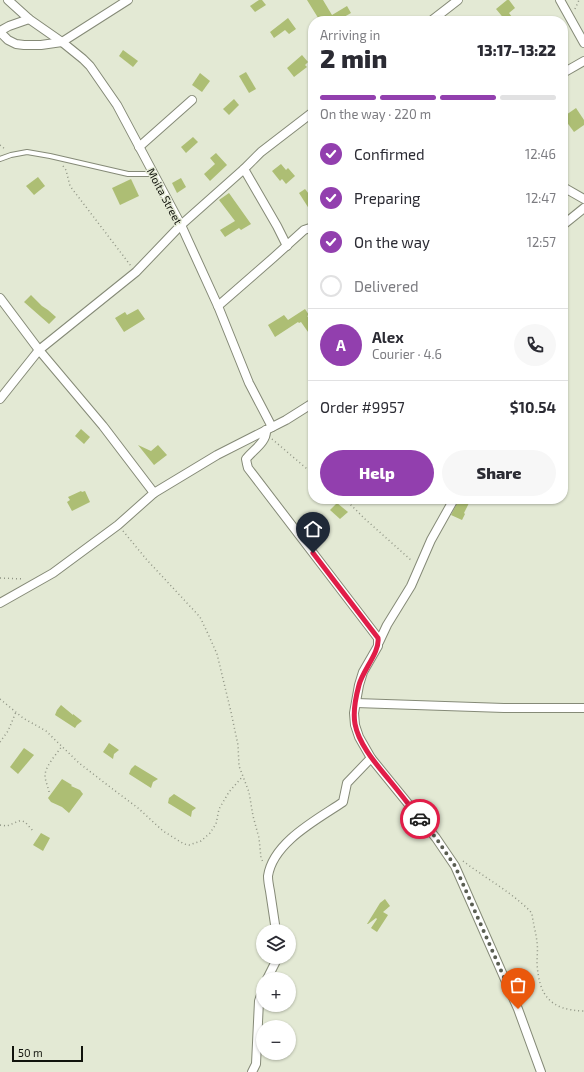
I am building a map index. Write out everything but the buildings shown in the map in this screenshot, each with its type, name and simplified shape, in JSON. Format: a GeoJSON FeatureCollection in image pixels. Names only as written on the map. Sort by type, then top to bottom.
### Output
{"type":"FeatureCollection","features":[{"type":"Feature","properties":{"kind":"street","name":"Moita Street"},"geometry":{"type":"LineString","coordinates":[[8,0],[29,19],[84,59],[117,105],[181,225],[218,306],[268,430]]}},
{"type":"Feature","properties":{"kind":"street"},"geometry":{"type":"LineString","coordinates":[[29,19],[0,31],[8,40],[16,44],[41,45],[62,42],[128,0]]}},
{"type":"Feature","properties":{"kind":"street"},"geometry":{"type":"LineString","coordinates":[[435,16],[447,3],[458,0]]}},
{"type":"Feature","properties":{"kind":"street"},"geometry":{"type":"LineString","coordinates":[[560,0],[584,43]]}},
{"type":"Feature","properties":{"kind":"street"},"geometry":{"type":"LineString","coordinates":[[568,70],[584,61]]}},
{"type":"Feature","properties":{"kind":"street"},"geometry":{"type":"LineString","coordinates":[[139,147],[192,100]]}},
{"type":"Feature","properties":{"kind":"street"},"geometry":{"type":"LineString","coordinates":[[0,398],[39,350],[136,272],[181,225],[261,152],[308,116]]}},
{"type":"Feature","properties":{"kind":"street"},"geometry":{"type":"LineString","coordinates":[[244,169],[287,246]]}},
{"type":"Feature","properties":{"kind":"street"},"geometry":{"type":"LineString","coordinates":[[568,190],[584,199]]}},
{"type":"Feature","properties":{"kind":"street"},"geometry":{"type":"LineString","coordinates":[[568,221],[584,208]]}},
{"type":"Feature","properties":{"kind":"street"},"geometry":{"type":"LineString","coordinates":[[218,306],[304,230],[308,229]]}},
{"type":"Feature","properties":{"kind":"street"},"geometry":{"type":"LineString","coordinates":[[0,298],[39,350],[103,426],[154,493]]}},
{"type":"Feature","properties":{"kind":"street"},"geometry":{"type":"LineString","coordinates":[[0,604],[43,580],[118,525],[154,493],[217,455],[268,430],[308,406]]}},
{"type":"Feature","properties":{"kind":"street"},"geometry":{"type":"LineString","coordinates":[[268,430],[266,437],[246,459],[248,468],[378,638],[378,642]]}},
{"type":"Feature","properties":{"kind":"street"},"geometry":{"type":"LineString","coordinates":[[451,504],[431,540],[411,586],[387,625],[372,658],[363,672],[354,714],[355,724],[359,737],[371,758],[436,838],[455,866],[518,1009],[541,1072]]}},
{"type":"Feature","properties":{"kind":"street"},"geometry":{"type":"LineString","coordinates":[[356,703],[504,708],[584,708]]}},
{"type":"Feature","properties":{"kind":"street"},"geometry":{"type":"LineString","coordinates":[[275,924],[268,877],[276,856],[286,843],[299,832],[343,802],[348,783],[371,758]]}},
{"type":"Feature","properties":{"kind":"street"},"geometry":{"type":"LineString","coordinates":[[252,1072],[256,1064],[258,1012]]}},
{"type":"Feature","properties":{"kind":"lane"},"geometry":{"type":"LineString","coordinates":[[0,159],[27,152],[128,174],[153,174]]}},
{"type":"Feature","properties":{"kind":"path"},"geometry":{"type":"LineString","coordinates":[[58,158],[66,170],[70,186],[136,272]]}},
{"type":"Feature","properties":{"kind":"path"},"geometry":{"type":"LineString","coordinates":[[268,430],[308,470]]}},
{"type":"Feature","properties":{"kind":"path"},"geometry":{"type":"LineString","coordinates":[[350,504],[419,568]]}},
{"type":"Feature","properties":{"kind":"path"},"geometry":{"type":"LineString","coordinates":[[118,525],[147,560],[200,617],[217,654],[238,745],[239,766],[249,792],[259,838],[261,858],[268,877]]}},
{"type":"Feature","properties":{"kind":"path"},"geometry":{"type":"LineString","coordinates":[[0,578],[43,580]]}},
{"type":"Feature","properties":{"kind":"path"},"geometry":{"type":"LineString","coordinates":[[0,699],[23,718],[46,731],[98,777],[138,808],[163,831],[184,844],[189,845],[201,841],[210,833],[216,824],[219,810],[229,792],[243,776]]}},
{"type":"Feature","properties":{"kind":"path"},"geometry":{"type":"LineString","coordinates":[[0,742],[8,730],[16,712]]}},
{"type":"Feature","properties":{"kind":"path"},"geometry":{"type":"LineString","coordinates":[[49,792],[45,777],[46,772],[62,746]]}},
{"type":"Feature","properties":{"kind":"path"},"geometry":{"type":"LineString","coordinates":[[0,825],[7,826],[22,821],[25,822],[34,832]]}},
{"type":"Feature","properties":{"kind":"path"},"geometry":{"type":"LineString","coordinates":[[463,861],[499,886],[530,911],[532,914],[537,942],[538,971],[544,992],[555,1006],[584,1011]]}},
{"type":"Feature","properties":{"kind":"way so far"},"geometry":{"type":"LineString","coordinates":[[420,819],[436,838],[455,866],[518,1009]]}},
{"type":"Feature","properties":{"kind":"route"},"geometry":{"type":"LineString","coordinates":[[313,553],[378,638],[378,646],[363,672],[359,685],[354,714],[355,724],[359,737],[371,758],[420,819]]}}]}
